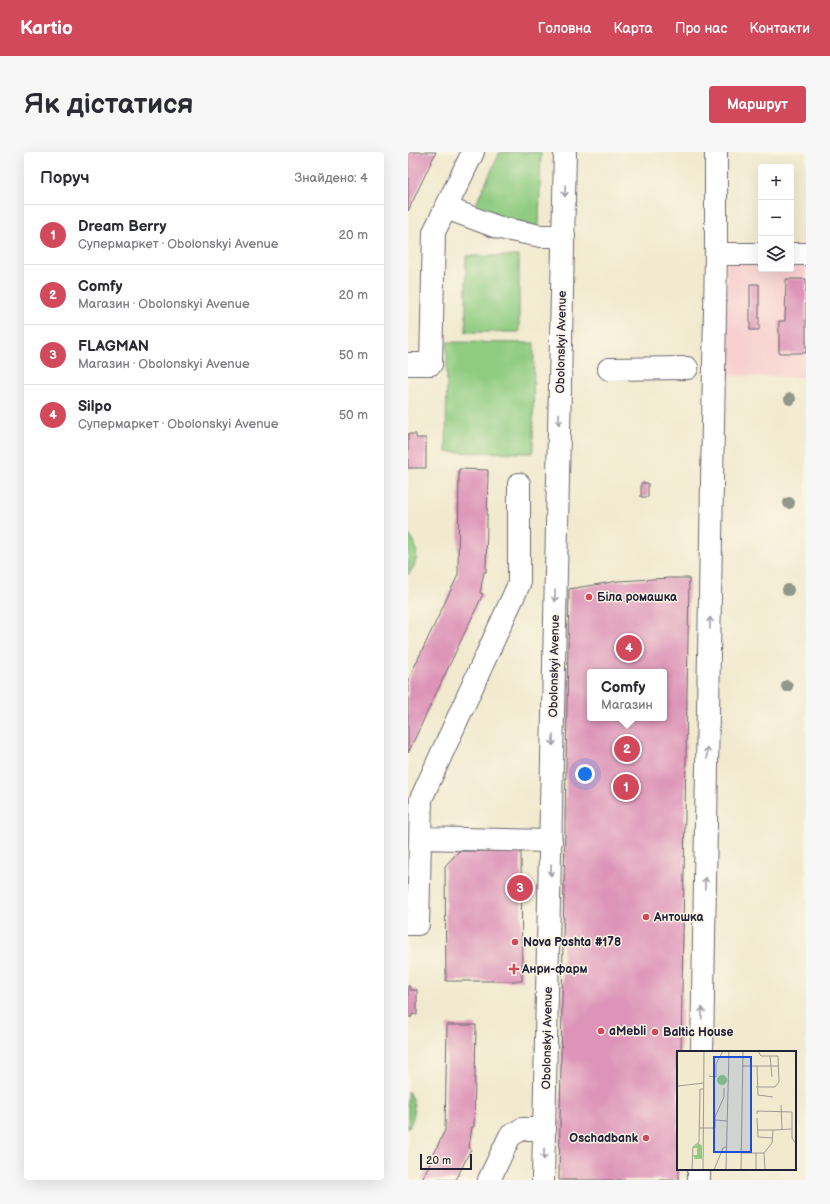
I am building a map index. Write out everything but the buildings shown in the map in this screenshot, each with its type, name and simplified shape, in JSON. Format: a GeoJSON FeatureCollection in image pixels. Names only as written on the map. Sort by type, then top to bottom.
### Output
{"type":"FeatureCollection","features":[{"type":"Feature","properties":{"kind":"main road"},"geometry":{"type":"LineString","coordinates":[[408,364],[431,364],[434,232],[473,152]]}},
{"type":"Feature","properties":{"kind":"main road","name":"Obolonskyi Avenue"},"geometry":{"type":"LineString","coordinates":[[544,1180],[565,152]]}},
{"type":"Feature","properties":{"kind":"main road"},"geometry":{"type":"LineString","coordinates":[[702,1051],[716,254],[716,152]]}},
{"type":"Feature","properties":{"kind":"main road"},"geometry":{"type":"LineString","coordinates":[[446,208],[500,228],[541,236],[564,236]]}},
{"type":"Feature","properties":{"kind":"main road"},"geometry":{"type":"LineString","coordinates":[[716,254],[758,254]]}},
{"type":"Feature","properties":{"kind":"main road"},"geometry":{"type":"LineString","coordinates":[[794,254],[806,254]]}},
{"type":"Feature","properties":{"kind":"main road"},"geometry":{"type":"LineString","coordinates":[[609,369],[687,368]]}},
{"type":"Feature","properties":{"kind":"main road"},"geometry":{"type":"LineString","coordinates":[[408,924],[418,924],[421,799],[518,584],[519,484]]}},
{"type":"Feature","properties":{"kind":"main road"},"geometry":{"type":"LineString","coordinates":[[421,838],[551,841]]}},
{"type":"Feature","properties":{"kind":"main road"},"geometry":{"type":"LineString","coordinates":[[489,1180],[510,1136],[522,1129],[544,1129]]}},
{"type":"Feature","properties":{"kind":"shaded area"},"geometry":{"type":"Polygon","coordinates":[[[727,260],[758,261],[758,272],[794,272],[794,261],[806,261],[806,377],[725,376],[727,260]]]}},
{"type":"Feature","properties":{"kind":"green space"},"geometry":{"type":"Polygon","coordinates":[[[500,152],[541,152],[539,227],[500,218],[474,208],[500,152]]]}},
{"type":"Feature","properties":{"kind":"green space"},"geometry":{"type":"Polygon","coordinates":[[[466,256],[519,256],[519,332],[466,332],[466,256]]]}},
{"type":"Feature","properties":{"kind":"green space"},"geometry":{"type":"Polygon","coordinates":[[[447,342],[534,343],[533,453],[446,452],[447,342]]]}},
{"type":"Feature","properties":{"kind":"green space"},"geometry":{"type":"Polygon","coordinates":[[[408,534],[415,544],[417,554],[412,570],[408,575],[408,534]]]}},
{"type":"Feature","properties":{"kind":"green space"},"geometry":{"type":"Polygon","coordinates":[[[408,1091],[414,1105],[414,1115],[408,1129],[408,1091]]]}},
{"type":"Feature","properties":{"kind":"place","name":"Біла ромашка"},"geometry":{"type":"Point","coordinates":[589,597]}},
{"type":"Feature","properties":{"kind":"place","name":"Silpo"},"geometry":{"type":"Point","coordinates":[629,648]}},
{"type":"Feature","properties":{"kind":"place","name":"Comfy"},"geometry":{"type":"Point","coordinates":[627,749]}},
{"type":"Feature","properties":{"kind":"place","name":"Dream Berry"},"geometry":{"type":"Point","coordinates":[626,787]}},
{"type":"Feature","properties":{"kind":"place","name":"FLAGMAN"},"geometry":{"type":"Point","coordinates":[520,888]}},
{"type":"Feature","properties":{"kind":"place","name":"Антошка"},"geometry":{"type":"Point","coordinates":[646,917]}},
{"type":"Feature","properties":{"kind":"place","name":"Nova Poshta #178"},"geometry":{"type":"Point","coordinates":[515,942]}},
{"type":"Feature","properties":{"kind":"place","name":"Анри-фарм"},"geometry":{"type":"Point","coordinates":[514,969]}},
{"type":"Feature","properties":{"kind":"place","name":"aMebli"},"geometry":{"type":"Point","coordinates":[601,1031]}},
{"type":"Feature","properties":{"kind":"place","name":"Baltic House"},"geometry":{"type":"Point","coordinates":[655,1032]}},
{"type":"Feature","properties":{"kind":"place","name":"Oschadbank"},"geometry":{"type":"Point","coordinates":[646,1138]}}]}
